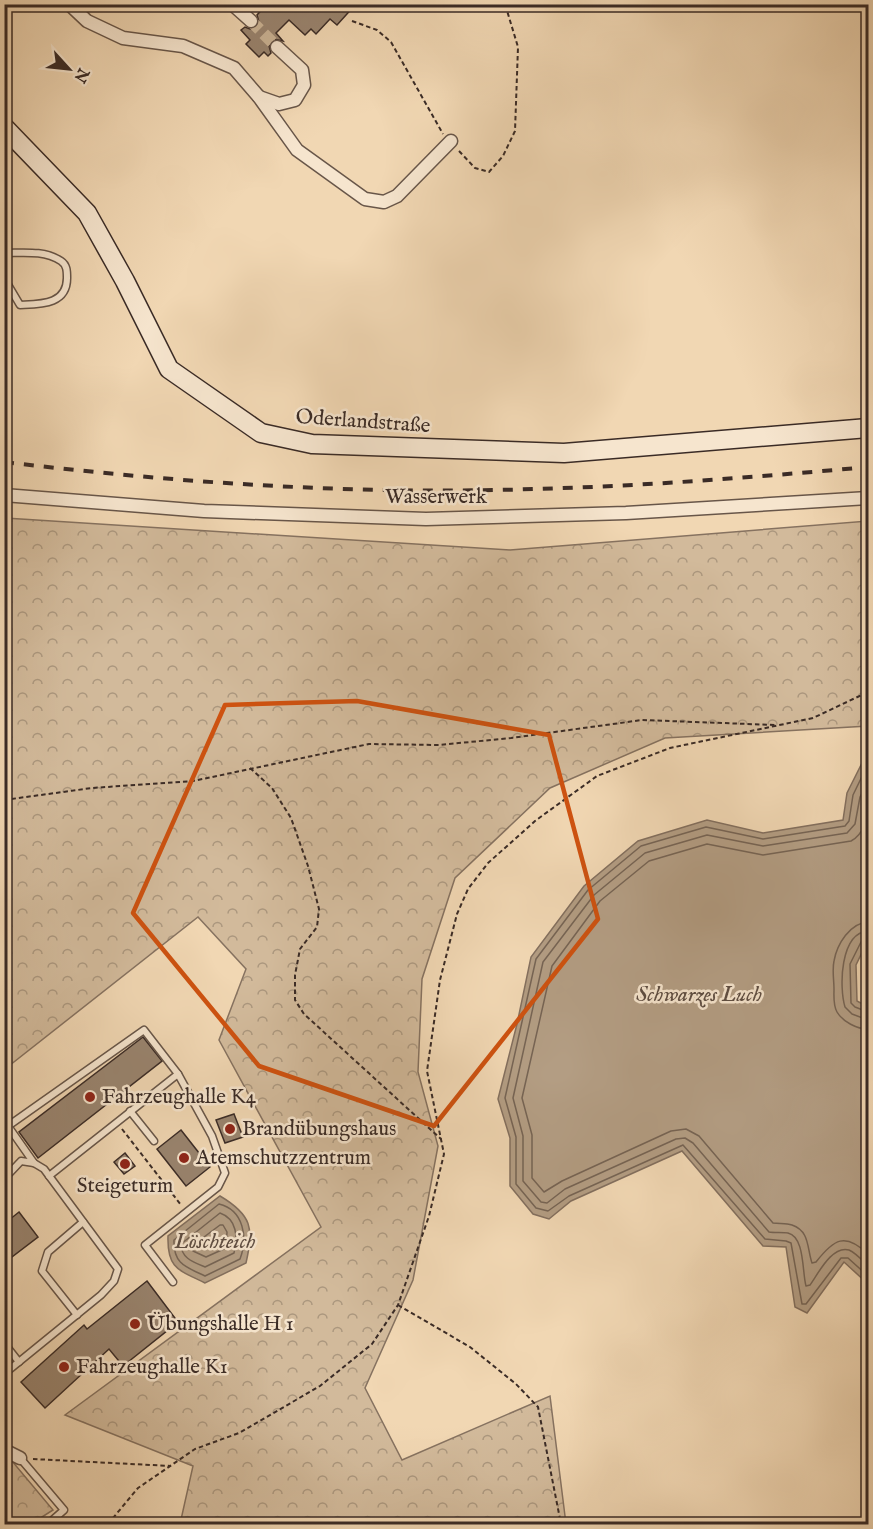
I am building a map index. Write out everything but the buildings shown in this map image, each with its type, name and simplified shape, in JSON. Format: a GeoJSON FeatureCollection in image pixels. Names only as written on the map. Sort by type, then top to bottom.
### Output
{"type":"FeatureCollection","features":[{"type":"Feature","properties":{"kind":"street"},"geometry":{"type":"LineString","coordinates":[[69,4],[87,21],[123,38],[183,46],[234,68],[259,97],[297,150],[365,199],[384,202],[397,196],[451,141]]}},
{"type":"Feature","properties":{"kind":"street"},"geometry":{"type":"LineString","coordinates":[[232,4],[251,21]]}},
{"type":"Feature","properties":{"kind":"street"},"geometry":{"type":"LineString","coordinates":[[259,97],[279,104],[295,100],[304,85],[302,70],[277,47]]}},
{"type":"Feature","properties":{"kind":"street","name":"Oderlandstraße"},"geometry":{"type":"LineString","coordinates":[[4,127],[87,213],[125,281],[169,369],[261,434],[312,444],[564,453],[868,428]]}},
{"type":"Feature","properties":{"kind":"street","name":"Wasserwerk"},"geometry":{"type":"LineString","coordinates":[[4,495],[204,511],[426,519],[627,513],[868,498]]}},
{"type":"Feature","properties":{"kind":"street"},"geometry":{"type":"LineString","coordinates":[[4,1450],[20,1458]]}},
{"type":"Feature","properties":{"kind":"lane"},"geometry":{"type":"LineString","coordinates":[[4,254],[39,253],[62,261],[67,269],[67,283],[63,294],[50,303],[20,305],[4,278]]}},
{"type":"Feature","properties":{"kind":"lane"},"geometry":{"type":"LineString","coordinates":[[34,1163],[6,1125],[144,1030],[178,1074],[212,1136],[225,1173],[218,1186],[145,1245],[173,1282]]}},
{"type":"Feature","properties":{"kind":"lane"},"geometry":{"type":"LineString","coordinates":[[49,1176],[178,1074]]}},
{"type":"Feature","properties":{"kind":"lane"},"geometry":{"type":"LineString","coordinates":[[130,1111],[154,1141]]}},
{"type":"Feature","properties":{"kind":"lane"},"geometry":{"type":"LineString","coordinates":[[4,1179],[21,1161],[34,1163],[44,1169],[117,1269],[114,1281],[101,1295],[4,1374]]}},
{"type":"Feature","properties":{"kind":"lane"},"geometry":{"type":"LineString","coordinates":[[77,1315],[42,1271],[48,1252],[83,1222]]}},
{"type":"Feature","properties":{"kind":"lane"},"geometry":{"type":"LineString","coordinates":[[4,1343],[19,1362]]}},
{"type":"Feature","properties":{"kind":"lane"},"geometry":{"type":"LineString","coordinates":[[20,1458],[64,1510],[48,1524]]}},
{"type":"Feature","properties":{"kind":"path"},"geometry":{"type":"LineString","coordinates":[[352,21],[377,30],[391,42],[442,133],[475,168],[489,172],[503,156],[515,131],[518,47],[505,4]]}},
{"type":"Feature","properties":{"kind":"path"},"geometry":{"type":"LineString","coordinates":[[108,1524],[138,1488],[195,1449],[239,1433],[320,1386],[372,1344],[398,1305],[429,1216],[444,1154],[427,1071],[440,980],[457,914],[468,889],[488,863],[535,821],[597,776],[670,748],[813,718],[868,692]]}},
{"type":"Feature","properties":{"kind":"path"},"geometry":{"type":"LineString","coordinates":[[4,800],[92,789],[193,782],[369,744],[439,745],[511,738],[642,720],[780,725]]}},
{"type":"Feature","properties":{"kind":"path"},"geometry":{"type":"LineString","coordinates":[[250,768],[272,788],[291,818],[308,867],[319,909],[316,927],[300,949],[295,975],[295,1000],[304,1014],[442,1139]]}},
{"type":"Feature","properties":{"kind":"path"},"geometry":{"type":"LineString","coordinates":[[116,1122],[187,1212]]}},
{"type":"Feature","properties":{"kind":"path"},"geometry":{"type":"LineString","coordinates":[[398,1305],[470,1347],[516,1384],[538,1407],[561,1524]]}},
{"type":"Feature","properties":{"kind":"path"},"geometry":{"type":"LineString","coordinates":[[20,1458],[171,1466]]}},
{"type":"Feature","properties":{"kind":"highlighted area"},"geometry":{"type":"Polygon","coordinates":[[[357,701],[549,735],[598,919],[434,1126],[259,1066],[133,913],[225,705],[357,701]]]}},
{"type":"Feature","properties":{"kind":"green space"},"geometry":{"type":"Polygon","coordinates":[[[5,518],[510,550],[868,521],[868,726],[665,738],[550,788],[455,878],[422,979],[418,1072],[438,1146],[413,1280],[365,1388],[402,1460],[550,1396],[566,1524],[180,1524],[193,1466],[65,1415],[321,1227],[219,1040],[246,969],[198,917],[5,1069],[5,518]]]}},
{"type":"Feature","properties":{"kind":"green space"},"geometry":{"type":"Polygon","coordinates":[[[5,1457],[12,1461],[53,1510],[31,1524],[5,1524],[5,1457]]]}},
{"type":"Feature","properties":{"kind":"water","name":"Schwarzes Luch"},"geometry":{"type":"Polygon","coordinates":[[[868,751],[868,940],[856,965],[857,1001],[868,1007],[868,1284],[844,1262],[807,1313],[795,1307],[786,1247],[763,1246],[682,1151],[571,1201],[549,1219],[533,1214],[510,1186],[510,1138],[498,1099],[531,957],[584,886],[638,841],[707,820],[763,833],[843,820],[847,793],[868,751]]]}},
{"type":"Feature","properties":{"kind":"water","name":"Löschteich"},"geometry":{"type":"Polygon","coordinates":[[[220,1196],[244,1216],[250,1231],[250,1240],[246,1263],[205,1283],[188,1275],[172,1262],[168,1236],[220,1196]]]}},
{"type":"Feature","properties":{"kind":"tunnel"},"geometry":{"type":"LineString","coordinates":[[251,21],[277,47]]}},
{"type":"Feature","properties":{"kind":"railway"},"geometry":{"type":"LineString","coordinates":[[4,462],[136,476],[269,486],[401,490],[617,486],[868,467]]}},
{"type":"Feature","properties":{"kind":"place","name":"Fahrzeughalle K4"},"geometry":{"type":"Point","coordinates":[90,1097]}},
{"type":"Feature","properties":{"kind":"place","name":"Brandübungshaus"},"geometry":{"type":"Point","coordinates":[230,1129]}},
{"type":"Feature","properties":{"kind":"place","name":"Atemschutzzentrum"},"geometry":{"type":"Point","coordinates":[184,1158]}},
{"type":"Feature","properties":{"kind":"place","name":"Steigeturm"},"geometry":{"type":"Point","coordinates":[125,1164]}},
{"type":"Feature","properties":{"kind":"place","name":"Übungshalle H 1"},"geometry":{"type":"Point","coordinates":[135,1324]}},
{"type":"Feature","properties":{"kind":"place","name":"Fahrzeughalle K1"},"geometry":{"type":"Point","coordinates":[64,1367]}}]}
